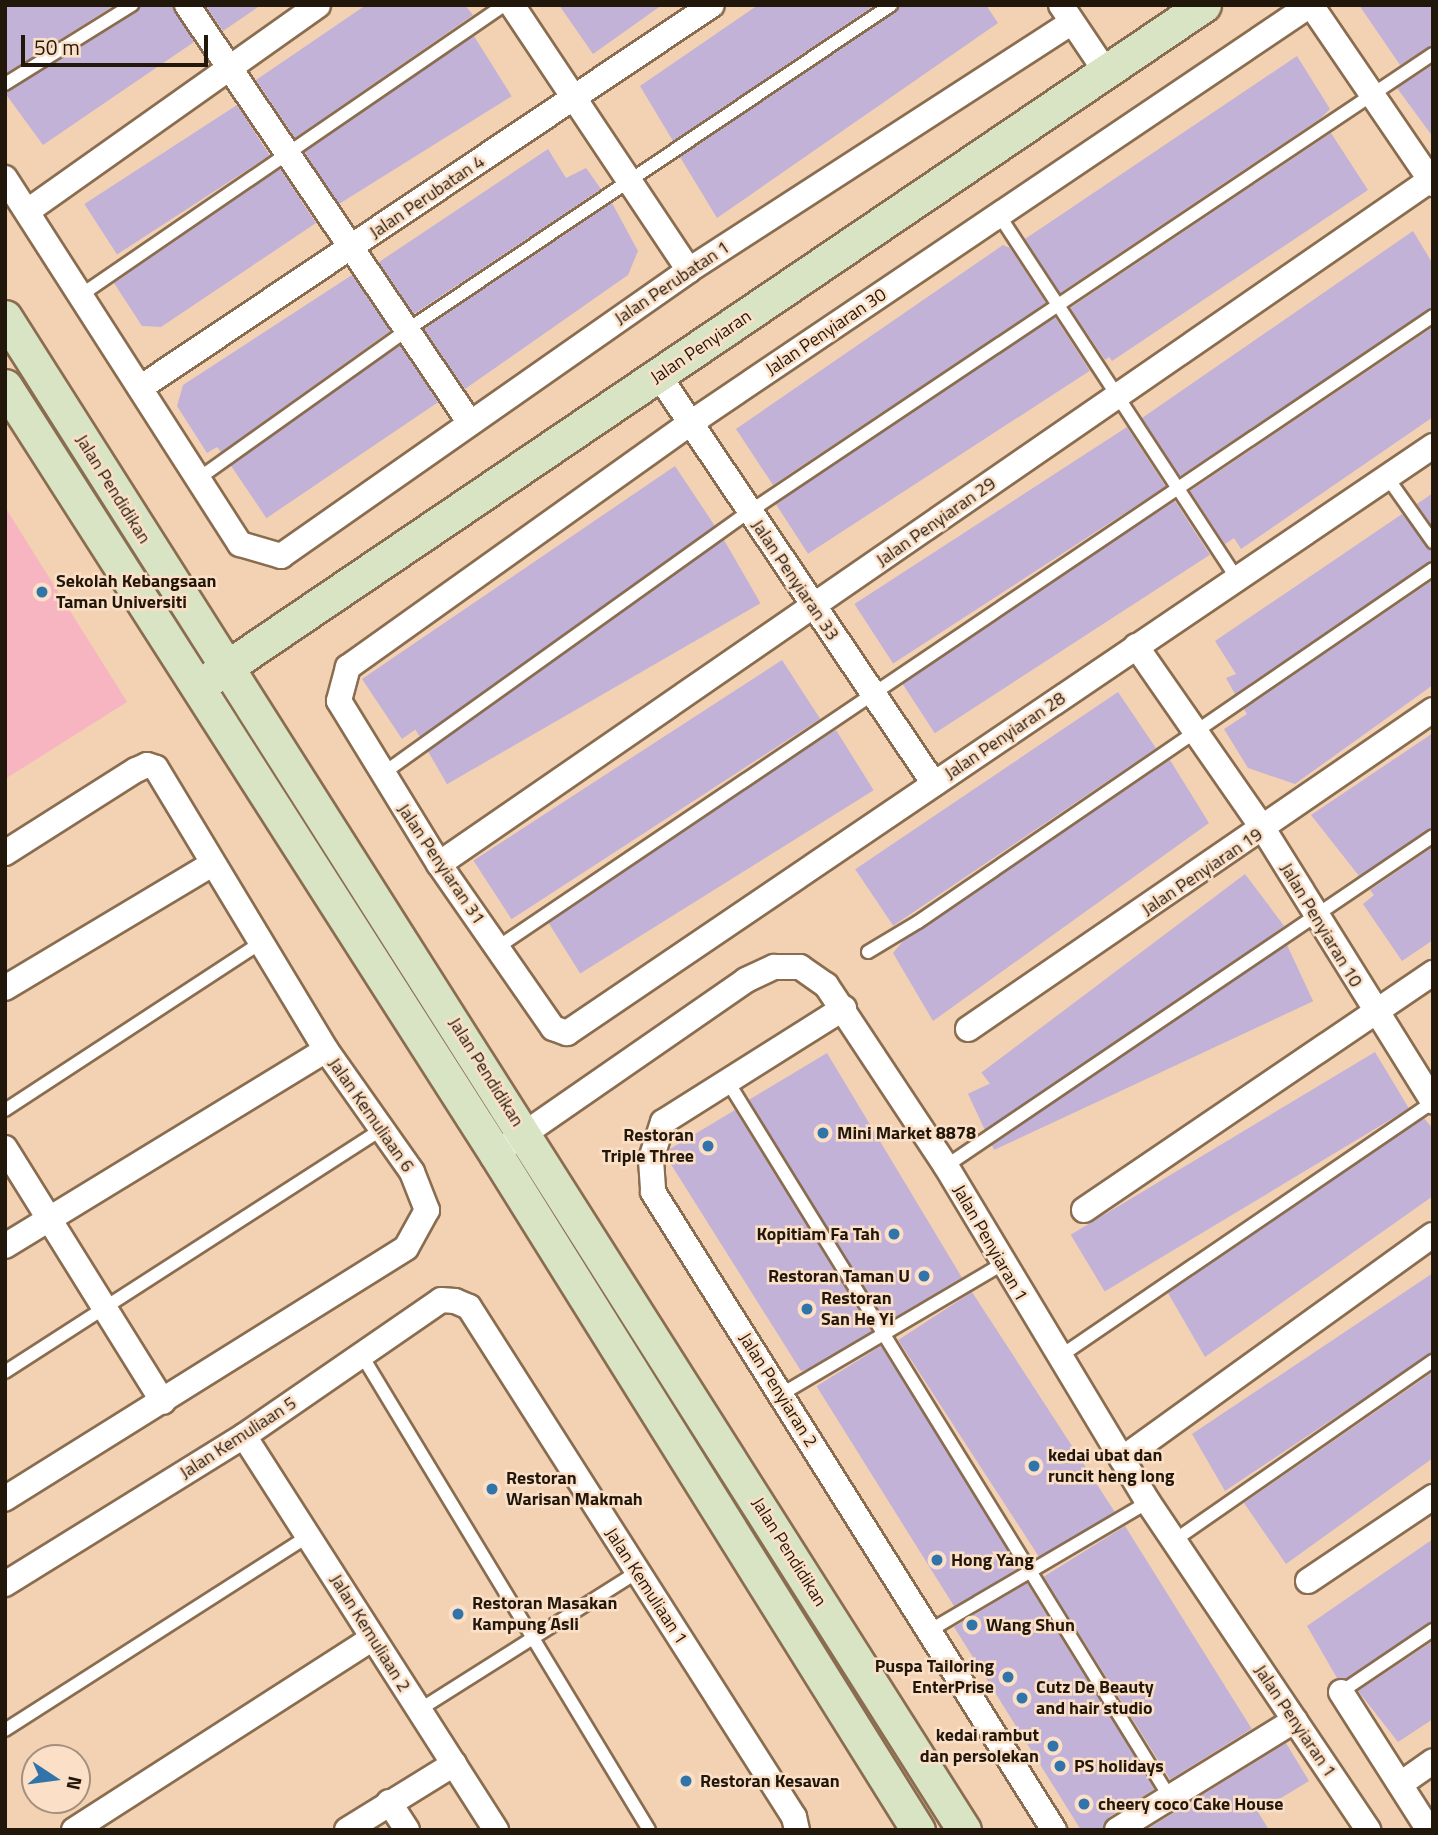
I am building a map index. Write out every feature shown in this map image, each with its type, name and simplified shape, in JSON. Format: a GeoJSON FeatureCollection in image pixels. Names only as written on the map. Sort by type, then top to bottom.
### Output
{"type":"FeatureCollection","features":[{"type":"Feature","properties":{"kind":"main road","name":"Jalan Penyiaran"},"geometry":{"type":"LineString","coordinates":[[198,688],[224,666],[659,376],[1203,5]]}},
{"type":"Feature","properties":{"kind":"main road","name":"Jalan Pendidikan"},"geometry":{"type":"LineString","coordinates":[[5,317],[964,1830]]}},
{"type":"Feature","properties":{"kind":"main road","name":"Jalan Pendidikan"},"geometry":{"type":"LineString","coordinates":[[5,386],[496,1154],[918,1830]]}},
{"type":"Feature","properties":{"kind":"street"},"geometry":{"type":"LineString","coordinates":[[187,5],[471,423]]}},
{"type":"Feature","properties":{"kind":"street"},"geometry":{"type":"LineString","coordinates":[[29,210],[229,65],[318,5]]}},
{"type":"Feature","properties":{"kind":"street"},"geometry":{"type":"LineString","coordinates":[[512,5],[689,270]]}},
{"type":"Feature","properties":{"kind":"street","name":"Jalan Perubatan 4"},"geometry":{"type":"LineString","coordinates":[[140,388],[712,5]]}},
{"type":"Feature","properties":{"kind":"street"},"geometry":{"type":"LineString","coordinates":[[1310,5],[1432,181]]}},
{"type":"Feature","properties":{"kind":"street","name":"Jalan Penyiaran 30"},"geometry":{"type":"LineString","coordinates":[[348,667],[689,424],[1310,5]]}},
{"type":"Feature","properties":{"kind":"street"},"geometry":{"type":"LineString","coordinates":[[1066,13],[1106,72]]}},
{"type":"Feature","properties":{"kind":"street","name":"Jalan Perubatan 1"},"geometry":{"type":"LineString","coordinates":[[198,479],[240,544],[281,556],[689,270],[1066,13]]}},
{"type":"Feature","properties":{"kind":"street"},"geometry":{"type":"LineString","coordinates":[[5,178],[29,210],[198,479]]}},
{"type":"Feature","properties":{"kind":"street","name":"Jalan Penyiaran 29"},"geometry":{"type":"LineString","coordinates":[[439,864],[1432,181]]}},
{"type":"Feature","properties":{"kind":"street","name":"Jalan Penyiaran 33"},"geometry":{"type":"LineString","coordinates":[[659,376],[934,784]]}},
{"type":"Feature","properties":{"kind":"street","name":"Jalan Penyiaran 28"},"geometry":{"type":"LineString","coordinates":[[578,1028],[1433,446]]}},
{"type":"Feature","properties":{"kind":"street","name":"Jalan Penyiaran 10"},"geometry":{"type":"LineString","coordinates":[[1136,646],[1264,830],[1373,1012],[1433,1102]]}},
{"type":"Feature","properties":{"kind":"street","name":"Jalan Penyiaran 31"},"geometry":{"type":"LineString","coordinates":[[348,667],[339,701],[381,775],[552,1028],[563,1034],[578,1028]]}},
{"type":"Feature","properties":{"kind":"street","name":"Jalan Penyiaran 19"},"geometry":{"type":"LineString","coordinates":[[968,1029],[1264,830],[1433,710]]}},
{"type":"Feature","properties":{"kind":"street","name":"Jalan Kemuliaan 6"},"geometry":{"type":"LineString","coordinates":[[5,853],[147,765],[156,768],[326,1050],[412,1172],[427,1210],[405,1248],[5,1499]]}},
{"type":"Feature","properties":{"kind":"street"},"geometry":{"type":"LineString","coordinates":[[5,988],[212,864]]}},
{"type":"Feature","properties":{"kind":"street","name":"Jalan Penyiaran 1"},"geometry":{"type":"LineString","coordinates":[[496,1154],[746,980],[774,967],[800,967],[826,985],[946,1166],[1001,1265],[1148,1502],[1368,1830]]}},
{"type":"Feature","properties":{"kind":"street"},"geometry":{"type":"LineString","coordinates":[[1084,1210],[1373,1012],[1433,974]]}},
{"type":"Feature","properties":{"kind":"street","name":"Jalan Penyiaran 2"},"geometry":{"type":"LineString","coordinates":[[844,1009],[663,1122],[651,1160],[653,1192],[1054,1830]]}},
{"type":"Feature","properties":{"kind":"street"},"geometry":{"type":"LineString","coordinates":[[5,1247],[326,1050]]}},
{"type":"Feature","properties":{"kind":"street"},"geometry":{"type":"LineString","coordinates":[[5,1148],[163,1402]]}},
{"type":"Feature","properties":{"kind":"street"},"geometry":{"type":"LineString","coordinates":[[1122,1459],[1433,1235]]}},
{"type":"Feature","properties":{"kind":"street","name":"Jalan Kemuliaan 5"},"geometry":{"type":"LineString","coordinates":[[5,1584],[244,1436],[441,1300],[469,1307]]}},
{"type":"Feature","properties":{"kind":"street","name":"Jalan Kemuliaan 1"},"geometry":{"type":"LineString","coordinates":[[469,1307],[794,1817],[797,1830]]}},
{"type":"Feature","properties":{"kind":"street","name":"Jalan Kemuliaan 2"},"geometry":{"type":"LineString","coordinates":[[244,1436],[495,1830]]}},
{"type":"Feature","properties":{"kind":"street"},"geometry":{"type":"LineString","coordinates":[[1308,1581],[1433,1497]]}},
{"type":"Feature","properties":{"kind":"street"},"geometry":{"type":"LineString","coordinates":[[74,1830],[373,1638]]}},
{"type":"Feature","properties":{"kind":"street"},"geometry":{"type":"LineString","coordinates":[[1342,1692],[1402,1783],[1429,1830]]}},
{"type":"Feature","properties":{"kind":"street"},"geometry":{"type":"LineString","coordinates":[[1117,1830],[1295,1720]]}},
{"type":"Feature","properties":{"kind":"street"},"geometry":{"type":"LineString","coordinates":[[1402,1783],[1433,1761]]}},
{"type":"Feature","properties":{"kind":"street"},"geometry":{"type":"LineString","coordinates":[[347,1830],[454,1765]]}},
{"type":"Feature","properties":{"kind":"street"},"geometry":{"type":"LineString","coordinates":[[390,1802],[407,1830]]}},
{"type":"Feature","properties":{"kind":"lane"},"geometry":{"type":"LineString","coordinates":[[5,84],[132,5]]}},
{"type":"Feature","properties":{"kind":"lane"},"geometry":{"type":"LineString","coordinates":[[81,295],[285,151],[504,5]]}},
{"type":"Feature","properties":{"kind":"lane"},"geometry":{"type":"LineString","coordinates":[[198,479],[407,330],[631,183],[891,5]]}},
{"type":"Feature","properties":{"kind":"lane"},"geometry":{"type":"LineString","coordinates":[[381,775],[750,512],[1433,54]]}},
{"type":"Feature","properties":{"kind":"lane"},"geometry":{"type":"LineString","coordinates":[[999,215],[1237,579]]}},
{"type":"Feature","properties":{"kind":"lane"},"geometry":{"type":"LineString","coordinates":[[498,947],[1177,486],[1433,316]]}},
{"type":"Feature","properties":{"kind":"lane"},"geometry":{"type":"LineString","coordinates":[[1387,477],[1433,542]]}},
{"type":"Feature","properties":{"kind":"lane"},"geometry":{"type":"LineString","coordinates":[[868,951],[918,922],[1195,729],[1433,569]]}},
{"type":"Feature","properties":{"kind":"lane"},"geometry":{"type":"LineString","coordinates":[[946,1166],[1433,836]]}},
{"type":"Feature","properties":{"kind":"lane"},"geometry":{"type":"LineString","coordinates":[[5,1110],[260,943]]}},
{"type":"Feature","properties":{"kind":"lane"},"geometry":{"type":"LineString","coordinates":[[728,1082],[1169,1796]]}},
{"type":"Feature","properties":{"kind":"lane"},"geometry":{"type":"LineString","coordinates":[[1059,1357],[1433,1102]]}},
{"type":"Feature","properties":{"kind":"lane"},"geometry":{"type":"LineString","coordinates":[[5,1372],[382,1129]]}},
{"type":"Feature","properties":{"kind":"lane"},"geometry":{"type":"LineString","coordinates":[[780,1395],[885,1336],[1001,1265]]}},
{"type":"Feature","properties":{"kind":"lane"},"geometry":{"type":"LineString","coordinates":[[361,1354],[649,1830]]}},
{"type":"Feature","properties":{"kind":"lane"},"geometry":{"type":"LineString","coordinates":[[1175,1540],[1433,1361]]}},
{"type":"Feature","properties":{"kind":"lane"},"geometry":{"type":"LineString","coordinates":[[929,1632],[1148,1502]]}},
{"type":"Feature","properties":{"kind":"lane"},"geometry":{"type":"LineString","coordinates":[[5,1730],[308,1536]]}},
{"type":"Feature","properties":{"kind":"lane"},"geometry":{"type":"LineString","coordinates":[[419,1710],[532,1634],[637,1572]]}},
{"type":"Feature","properties":{"kind":"lane"},"geometry":{"type":"LineString","coordinates":[[1342,1692],[1433,1630]]}},
{"type":"Feature","properties":{"kind":"shaded area","name":"Sekolah Kebangsaan Taman Universiti"},"geometry":{"type":"Polygon","coordinates":[[[5,507],[127,702],[5,779],[5,507]]]}},
{"type":"Feature","properties":{"kind":"building"},"geometry":{"type":"Polygon","coordinates":[[[5,5],[115,5],[5,74],[5,5]]]}},
{"type":"Feature","properties":{"kind":"building"},"geometry":{"type":"Polygon","coordinates":[[[141,5],[172,5],[194,42],[43,145],[5,93],[137,12],[141,5]]]}},
{"type":"Feature","properties":{"kind":"building"},"geometry":{"type":"Polygon","coordinates":[[[205,5],[261,5],[223,31],[205,5]]]}},
{"type":"Feature","properties":{"kind":"building"},"geometry":{"type":"Polygon","coordinates":[[[366,5],[465,5],[473,15],[295,138],[256,80],[366,5]]]}},
{"type":"Feature","properties":{"kind":"building"},"geometry":{"type":"Polygon","coordinates":[[[559,5],[662,5],[593,54],[559,5]]]}},
{"type":"Feature","properties":{"kind":"building"},"geometry":{"type":"Polygon","coordinates":[[[758,5],[875,5],[673,141],[640,86],[758,5]]]}},
{"type":"Feature","properties":{"kind":"building"},"geometry":{"type":"Polygon","coordinates":[[[900,5],[986,5],[998,23],[717,218],[680,157],[896,12],[900,5]]]}},
{"type":"Feature","properties":{"kind":"building"},"geometry":{"type":"Polygon","coordinates":[[[1359,5],[1433,5],[1433,45],[1400,65],[1359,5]]]}},
{"type":"Feature","properties":{"kind":"building"},"geometry":{"type":"Polygon","coordinates":[[[474,36],[512,96],[338,205],[300,145],[474,36]]]}},
{"type":"Feature","properties":{"kind":"building"},"geometry":{"type":"Polygon","coordinates":[[[1297,56],[1330,109],[1321,118],[1060,293],[1025,239],[1297,56]]]}},
{"type":"Feature","properties":{"kind":"building"},"geometry":{"type":"Polygon","coordinates":[[[1433,65],[1433,137],[1397,88],[1433,65]]]}},
{"type":"Feature","properties":{"kind":"building"},"geometry":{"type":"Polygon","coordinates":[[[237,105],[270,155],[117,254],[84,204],[237,105]]]}},
{"type":"Feature","properties":{"kind":"building"},"geometry":{"type":"Polygon","coordinates":[[[1331,133],[1368,190],[1112,361],[1109,357],[1105,360],[1070,308],[1331,133]]]}},
{"type":"Feature","properties":{"kind":"building"},"geometry":{"type":"Polygon","coordinates":[[[548,149],[566,178],[586,168],[601,189],[414,314],[379,262],[548,149]]]}},
{"type":"Feature","properties":{"kind":"building"},"geometry":{"type":"Polygon","coordinates":[[[280,169],[316,223],[161,327],[142,326],[114,283],[280,169]]]}},
{"type":"Feature","properties":{"kind":"building"},"geometry":{"type":"Polygon","coordinates":[[[612,203],[638,251],[628,275],[465,389],[424,329],[612,203]]]}},
{"type":"Feature","properties":{"kind":"building"},"geometry":{"type":"Polygon","coordinates":[[[1413,231],[1433,264],[1433,307],[1180,476],[1142,418],[1413,231]]]}},
{"type":"Feature","properties":{"kind":"building"},"geometry":{"type":"Polygon","coordinates":[[[1003,245],[1010,248],[1046,303],[773,485],[736,429],[1003,245]]]}},
{"type":"Feature","properties":{"kind":"building"},"geometry":{"type":"Polygon","coordinates":[[[352,275],[390,331],[221,452],[217,447],[207,453],[177,406],[183,385],[352,275]]]}},
{"type":"Feature","properties":{"kind":"building"},"geometry":{"type":"Polygon","coordinates":[[[1055,317],[1090,371],[808,554],[773,500],[1055,317]]]}},
{"type":"Feature","properties":{"kind":"building"},"geometry":{"type":"Polygon","coordinates":[[[1433,327],[1433,417],[1241,549],[1234,538],[1225,544],[1190,491],[1433,327]]]}},
{"type":"Feature","properties":{"kind":"building"},"geometry":{"type":"Polygon","coordinates":[[[400,346],[438,402],[266,518],[228,462],[400,346]]]}},
{"type":"Feature","properties":{"kind":"building"},"geometry":{"type":"Polygon","coordinates":[[[1127,427],[1166,487],[893,664],[854,604],[1127,427]]]}},
{"type":"Feature","properties":{"kind":"building"},"geometry":{"type":"Polygon","coordinates":[[[675,466],[715,526],[420,736],[416,729],[402,739],[362,679],[675,466]]]}},
{"type":"Feature","properties":{"kind":"building"},"geometry":{"type":"Polygon","coordinates":[[[1433,493],[1433,527],[1417,504],[1433,493]]]}},
{"type":"Feature","properties":{"kind":"building"},"geometry":{"type":"Polygon","coordinates":[[[1175,501],[1210,555],[935,733],[900,680],[1175,501]]]}},
{"type":"Feature","properties":{"kind":"building"},"geometry":{"type":"Polygon","coordinates":[[[1402,514],[1433,551],[1433,560],[1235,694],[1226,678],[1236,674],[1215,641],[1402,514]]]}},
{"type":"Feature","properties":{"kind":"building"},"geometry":{"type":"Polygon","coordinates":[[[724,540],[760,603],[447,784],[410,721],[724,540]]]}},
{"type":"Feature","properties":{"kind":"building"},"geometry":{"type":"Polygon","coordinates":[[[1433,580],[1433,685],[1295,784],[1248,768],[1224,729],[1247,714],[1244,709],[1433,580]]]}},
{"type":"Feature","properties":{"kind":"building"},"geometry":{"type":"Polygon","coordinates":[[[782,660],[820,719],[511,919],[473,860],[782,660]]]}},
{"type":"Feature","properties":{"kind":"building"},"geometry":{"type":"Polygon","coordinates":[[[1118,692],[1156,748],[893,926],[855,869],[1118,692]]]}},
{"type":"Feature","properties":{"kind":"building"},"geometry":{"type":"Polygon","coordinates":[[[836,730],[874,790],[580,974],[543,913],[836,730]]]}},
{"type":"Feature","properties":{"kind":"building"},"geometry":{"type":"Polygon","coordinates":[[[1433,733],[1433,827],[1359,876],[1311,815],[1433,733]]]}},
{"type":"Feature","properties":{"kind":"building"},"geometry":{"type":"Polygon","coordinates":[[[1170,760],[1209,823],[933,1021],[893,953],[904,940],[1170,760]]]}},
{"type":"Feature","properties":{"kind":"building"},"geometry":{"type":"Polygon","coordinates":[[[1433,847],[1433,940],[1402,961],[1363,904],[1374,895],[1370,890],[1433,847]]]}},
{"type":"Feature","properties":{"kind":"building"},"geometry":{"type":"Polygon","coordinates":[[[1245,874],[1284,926],[1021,1125],[981,1073],[1245,874]]]}},
{"type":"Feature","properties":{"kind":"building"},"geometry":{"type":"Polygon","coordinates":[[[1287,945],[1313,1001],[994,1150],[968,1094],[1287,945]]]}},
{"type":"Feature","properties":{"kind":"building"},"geometry":{"type":"Polygon","coordinates":[[[1375,1052],[1409,1109],[1105,1291],[1071,1235],[1375,1052]]]}},
{"type":"Feature","properties":{"kind":"building"},"geometry":{"type":"Polygon","coordinates":[[[827,1053],[962,1278],[884,1324],[749,1100],[827,1053]]]}},
{"type":"Feature","properties":{"kind":"building"},"geometry":{"type":"Polygon","coordinates":[[[735,1110],[872,1331],[806,1370],[801,1371],[667,1158],[670,1149],[735,1110]]]}},
{"type":"Feature","properties":{"kind":"building"},"geometry":{"type":"Polygon","coordinates":[[[1424,1118],[1433,1129],[1433,1196],[1205,1357],[1168,1293],[1424,1118]]]}},
{"type":"Feature","properties":{"kind":"building"},"geometry":{"type":"Polygon","coordinates":[[[1433,1273],[1433,1352],[1225,1491],[1192,1434],[1433,1273]]]}},
{"type":"Feature","properties":{"kind":"building"},"geometry":{"type":"Polygon","coordinates":[[[972,1292],[1115,1512],[1041,1560],[898,1340],[972,1292]]]}},
{"type":"Feature","properties":{"kind":"building"},"geometry":{"type":"Polygon","coordinates":[[[881,1346],[1019,1567],[955,1608],[817,1386],[881,1346]]]}},
{"type":"Feature","properties":{"kind":"building"},"geometry":{"type":"Polygon","coordinates":[[[1433,1372],[1433,1458],[1286,1564],[1244,1503],[1433,1372]]]}},
{"type":"Feature","properties":{"kind":"building"},"geometry":{"type":"Polygon","coordinates":[[[1125,1526],[1252,1729],[1170,1780],[1044,1577],[1125,1526]]]}},
{"type":"Feature","properties":{"kind":"building"},"geometry":{"type":"Polygon","coordinates":[[[1433,1539],[1433,1621],[1347,1678],[1337,1678],[1307,1626],[1433,1539]]]}},
{"type":"Feature","properties":{"kind":"building"},"geometry":{"type":"Polygon","coordinates":[[[1027,1583],[1155,1789],[1109,1817],[1102,1830],[1081,1830],[954,1627],[1027,1583]]]}},
{"type":"Feature","properties":{"kind":"building"},"geometry":{"type":"Polygon","coordinates":[[[1433,1641],[1433,1719],[1398,1742],[1358,1691],[1433,1641]]]}},
{"type":"Feature","properties":{"kind":"building"},"geometry":{"type":"Polygon","coordinates":[[[1286,1743],[1309,1781],[1258,1812],[1269,1830],[1146,1830],[1286,1743]]]}},
{"type":"Feature","properties":{"kind":"place","name":"Sekolah Kebangsaan Taman Universiti"},"geometry":{"type":"Point","coordinates":[42,592]}},
{"type":"Feature","properties":{"kind":"place","name":"Mini Market 8878"},"geometry":{"type":"Point","coordinates":[823,1133]}},
{"type":"Feature","properties":{"kind":"place","name":"Restoran Triple Three"},"geometry":{"type":"Point","coordinates":[708,1146]}},
{"type":"Feature","properties":{"kind":"place","name":"Kopitiam Fa Tah"},"geometry":{"type":"Point","coordinates":[894,1234]}},
{"type":"Feature","properties":{"kind":"place","name":"Restoran Taman U"},"geometry":{"type":"Point","coordinates":[924,1276]}},
{"type":"Feature","properties":{"kind":"place","name":"Restoran San He Yi"},"geometry":{"type":"Point","coordinates":[807,1309]}},
{"type":"Feature","properties":{"kind":"place","name":"kedai ubat dan runcit heng long"},"geometry":{"type":"Point","coordinates":[1034,1466]}},
{"type":"Feature","properties":{"kind":"place","name":"Restoran Warisan Makmah"},"geometry":{"type":"Point","coordinates":[492,1489]}},
{"type":"Feature","properties":{"kind":"place","name":"Hong Yang"},"geometry":{"type":"Point","coordinates":[937,1560]}},
{"type":"Feature","properties":{"kind":"place","name":"Restoran Masakan Kampung Asli"},"geometry":{"type":"Point","coordinates":[458,1614]}},
{"type":"Feature","properties":{"kind":"place","name":"Wang Shun"},"geometry":{"type":"Point","coordinates":[972,1625]}},
{"type":"Feature","properties":{"kind":"place","name":"Puspa Tailoring EnterPrise"},"geometry":{"type":"Point","coordinates":[1008,1677]}},
{"type":"Feature","properties":{"kind":"place","name":"Cutz De Beauty and hair studio"},"geometry":{"type":"Point","coordinates":[1022,1698]}},
{"type":"Feature","properties":{"kind":"place","name":"kedai rambut dan persolekan"},"geometry":{"type":"Point","coordinates":[1053,1746]}},
{"type":"Feature","properties":{"kind":"place","name":"PS holidays"},"geometry":{"type":"Point","coordinates":[1060,1766]}},
{"type":"Feature","properties":{"kind":"place","name":"Restoran Kesavan"},"geometry":{"type":"Point","coordinates":[686,1781]}},
{"type":"Feature","properties":{"kind":"place","name":"cheery coco Cake House"},"geometry":{"type":"Point","coordinates":[1084,1804]}}]}
